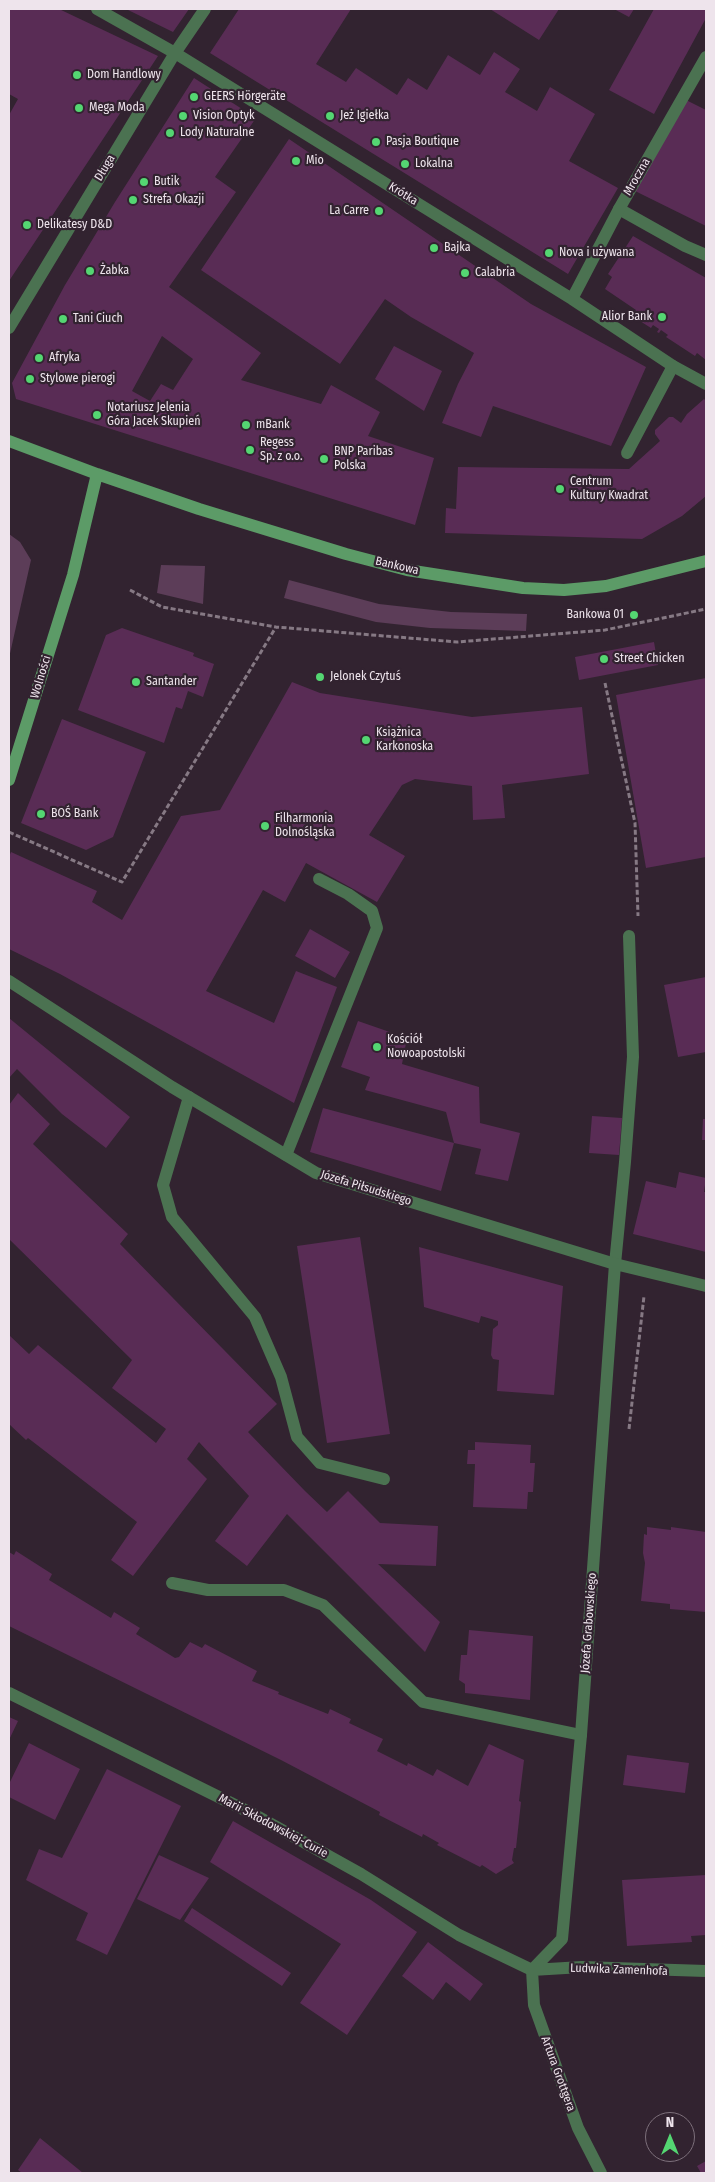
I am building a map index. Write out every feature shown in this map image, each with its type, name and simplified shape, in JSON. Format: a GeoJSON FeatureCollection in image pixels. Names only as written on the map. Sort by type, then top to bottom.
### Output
{"type":"FeatureCollection","features":[{"type":"Feature","properties":{"kind":"street","name":"Krótka"},"geometry":{"type":"LineString","coordinates":[[97,9],[175,53],[572,299],[673,366],[706,384]]}},
{"type":"Feature","properties":{"kind":"street","name":"Długa"},"geometry":{"type":"LineString","coordinates":[[9,328],[175,53],[205,9]]}},
{"type":"Feature","properties":{"kind":"street","name":"Mroczna"},"geometry":{"type":"LineString","coordinates":[[572,299],[619,210],[706,57]]}},
{"type":"Feature","properties":{"kind":"street"},"geometry":{"type":"LineString","coordinates":[[619,210],[685,246],[706,255]]}},
{"type":"Feature","properties":{"kind":"street"},"geometry":{"type":"LineString","coordinates":[[627,452],[673,366]]}},
{"type":"Feature","properties":{"kind":"street","name":"Bankowa"},"geometry":{"type":"LineString","coordinates":[[9,441],[97,474],[220,516],[346,554],[407,570],[523,588],[564,590],[606,586],[706,561]]}},
{"type":"Feature","properties":{"kind":"street","name":"Wolności"},"geometry":{"type":"LineString","coordinates":[[9,780],[73,575],[97,474]]}},
{"type":"Feature","properties":{"kind":"street"},"geometry":{"type":"LineString","coordinates":[[286,1156],[377,928],[372,911],[348,894],[319,879]]}},
{"type":"Feature","properties":{"kind":"street","name":"Józefa Grabowskiego"},"geometry":{"type":"LineString","coordinates":[[532,1970],[562,1939],[581,1735],[615,1264],[633,1057],[629,936]]}},
{"type":"Feature","properties":{"kind":"street","name":"Józefa Piłsudskiego"},"geometry":{"type":"LineString","coordinates":[[9,981],[189,1097],[316,1173],[615,1264],[706,1286]]}},
{"type":"Feature","properties":{"kind":"street"},"geometry":{"type":"LineString","coordinates":[[189,1097],[163,1185],[172,1216],[255,1317],[281,1377],[297,1437],[320,1463],[384,1479]]}},
{"type":"Feature","properties":{"kind":"street"},"geometry":{"type":"LineString","coordinates":[[172,1583],[208,1590],[284,1590],[323,1605],[423,1702],[581,1735]]}},
{"type":"Feature","properties":{"kind":"street","name":"Marii Skłodowskiej-Curie"},"geometry":{"type":"LineString","coordinates":[[9,1693],[255,1815],[361,1874],[459,1935],[532,1970]]}},
{"type":"Feature","properties":{"kind":"street","name":"Ludwika Zamenhofa"},"geometry":{"type":"LineString","coordinates":[[532,1970],[582,1967],[706,1971]]}},
{"type":"Feature","properties":{"kind":"street","name":"Artura Grottgera"},"geometry":{"type":"LineString","coordinates":[[532,1970],[534,2005],[578,2128],[601,2173]]}},
{"type":"Feature","properties":{"kind":"path"},"geometry":{"type":"LineString","coordinates":[[130,590],[162,607],[276,627],[457,642],[605,630],[706,608]]}},
{"type":"Feature","properties":{"kind":"path"},"geometry":{"type":"LineString","coordinates":[[9,832],[122,882],[276,627]]}},
{"type":"Feature","properties":{"kind":"shaded area"},"geometry":{"type":"Polygon","coordinates":[[[9,534],[20,542],[31,560],[9,658],[9,534]]]}},
{"type":"Feature","properties":{"kind":"shaded area"},"geometry":{"type":"Polygon","coordinates":[[[161,565],[205,566],[203,604],[157,593],[161,565]]]}},
{"type":"Feature","properties":{"kind":"shaded area"},"geometry":{"type":"Polygon","coordinates":[[[289,580],[379,604],[451,612],[527,614],[526,631],[430,628],[376,622],[284,598],[289,580]]]}},
{"type":"Feature","properties":{"kind":"building","name":"Dom Handlowy"},"geometry":{"type":"Polygon","coordinates":[[[9,9],[59,9],[158,56],[9,281],[9,115],[18,99],[9,94],[9,9]]]}},
{"type":"Feature","properties":{"kind":"building"},"geometry":{"type":"Polygon","coordinates":[[[126,9],[189,9],[173,32],[126,9]]]}},
{"type":"Feature","properties":{"kind":"building"},"geometry":{"type":"Polygon","coordinates":[[[239,9],[351,9],[316,64],[346,82],[356,68],[397,95],[408,78],[427,90],[448,55],[480,75],[494,52],[520,69],[505,92],[537,111],[550,87],[595,114],[569,161],[618,188],[568,274],[210,53],[239,9]]]}},
{"type":"Feature","properties":{"kind":"building"},"geometry":{"type":"Polygon","coordinates":[[[490,9],[559,9],[539,40],[490,9]]]}},
{"type":"Feature","properties":{"kind":"building"},"geometry":{"type":"Polygon","coordinates":[[[614,9],[634,9],[629,17],[614,9]]]}},
{"type":"Feature","properties":{"kind":"building"},"geometry":{"type":"Polygon","coordinates":[[[654,9],[706,9],[706,18],[654,114],[609,90],[654,9]]]}},
{"type":"Feature","properties":{"kind":"building"},"geometry":{"type":"Polygon","coordinates":[[[194,78],[256,118],[215,177],[236,192],[169,287],[261,353],[241,380],[321,404],[331,385],[380,412],[368,436],[434,458],[415,525],[16,399],[12,383],[65,285],[194,78]],[[162,336],[132,391],[150,401],[161,384],[173,390],[193,359],[162,336]]]}},
{"type":"Feature","properties":{"kind":"building"},"geometry":{"type":"Polygon","coordinates":[[[684,99],[706,110],[706,226],[635,191],[684,99]]]}},
{"type":"Feature","properties":{"kind":"building"},"geometry":{"type":"Polygon","coordinates":[[[289,139],[531,304],[646,367],[611,446],[493,406],[481,437],[442,423],[458,384],[474,353],[411,317],[385,299],[340,364],[201,270],[289,139]]]}},
{"type":"Feature","properties":{"kind":"building"},"geometry":{"type":"Polygon","coordinates":[[[633,236],[706,278],[706,360],[697,353],[695,356],[666,337],[668,335],[661,330],[659,333],[657,332],[659,329],[653,325],[651,328],[632,316],[636,310],[605,289],[612,277],[608,274],[633,236]]]}},
{"type":"Feature","properties":{"kind":"building"},"geometry":{"type":"Polygon","coordinates":[[[394,346],[442,371],[424,411],[375,379],[394,346]]]}},
{"type":"Feature","properties":{"kind":"building","name":"Centrum Kultury Kwadrat"},"geometry":{"type":"Polygon","coordinates":[[[704,399],[706,401],[706,496],[682,516],[642,539],[445,533],[446,508],[456,509],[458,467],[629,469],[660,441],[655,434],[655,430],[669,417],[673,417],[681,423],[687,414],[704,399]]]}},
{"type":"Feature","properties":{"kind":"building","name":"Santander"},"geometry":{"type":"Polygon","coordinates":[[[122,628],[194,653],[193,656],[214,664],[203,697],[188,691],[182,709],[176,707],[164,743],[78,710],[106,635],[122,628]]]}},
{"type":"Feature","properties":{"kind":"building"},"geometry":{"type":"Polygon","coordinates":[[[654,642],[658,665],[579,680],[575,657],[654,642]]]}},
{"type":"Feature","properties":{"kind":"building"},"geometry":{"type":"Polygon","coordinates":[[[706,678],[706,857],[646,868],[616,695],[706,678]]]}},
{"type":"Feature","properties":{"kind":"building"},"geometry":{"type":"Polygon","coordinates":[[[292,682],[320,693],[472,717],[582,707],[589,774],[502,785],[505,818],[473,820],[472,786],[415,779],[402,785],[369,835],[405,856],[377,902],[306,863],[285,902],[263,890],[206,991],[274,1023],[296,971],[337,987],[294,1103],[60,974],[9,949],[9,857],[11,852],[97,891],[92,902],[122,920],[181,816],[220,810],[292,682]]]}},
{"type":"Feature","properties":{"kind":"building"},"geometry":{"type":"Polygon","coordinates":[[[62,719],[146,752],[113,837],[86,850],[21,823],[62,719]]]}},
{"type":"Feature","properties":{"kind":"building"},"geometry":{"type":"Polygon","coordinates":[[[310,929],[350,952],[335,978],[295,956],[310,929]]]}},
{"type":"Feature","properties":{"kind":"building"},"geometry":{"type":"Polygon","coordinates":[[[706,977],[706,1052],[678,1057],[664,985],[706,977]]]}},
{"type":"Feature","properties":{"kind":"building"},"geometry":{"type":"Polygon","coordinates":[[[9,1018],[130,1117],[106,1148],[62,1114],[17,1069],[9,1078],[9,1018]]]}},
{"type":"Feature","properties":{"kind":"building"},"geometry":{"type":"Polygon","coordinates":[[[358,1021],[407,1038],[402,1064],[479,1087],[480,1123],[520,1133],[508,1181],[475,1174],[481,1149],[454,1143],[446,1112],[365,1090],[370,1077],[341,1067],[358,1021]]]}},
{"type":"Feature","properties":{"kind":"building"},"geometry":{"type":"Polygon","coordinates":[[[18,1093],[50,1124],[33,1144],[128,1234],[120,1244],[277,1404],[248,1432],[305,1491],[327,1512],[348,1491],[380,1523],[438,1526],[436,1566],[378,1564],[440,1622],[425,1652],[287,1514],[247,1566],[215,1541],[249,1496],[199,1442],[187,1459],[207,1479],[133,1576],[111,1560],[137,1522],[28,1438],[26,1440],[9,1424],[9,1335],[29,1354],[38,1345],[156,1443],[166,1429],[112,1388],[132,1360],[9,1239],[9,1105],[18,1093]]]}},
{"type":"Feature","properties":{"kind":"building"},"geometry":{"type":"Polygon","coordinates":[[[323,1108],[454,1143],[441,1191],[310,1152],[323,1108]]]}},
{"type":"Feature","properties":{"kind":"building"},"geometry":{"type":"Polygon","coordinates":[[[592,1116],[622,1118],[619,1155],[589,1153],[592,1116]]]}},
{"type":"Feature","properties":{"kind":"building"},"geometry":{"type":"Polygon","coordinates":[[[703,1119],[706,1119],[706,1140],[702,1140],[703,1119]]]}},
{"type":"Feature","properties":{"kind":"building"},"geometry":{"type":"Polygon","coordinates":[[[679,1172],[706,1178],[704,1192],[706,1192],[706,1252],[633,1234],[646,1181],[676,1188],[679,1172]]]}},
{"type":"Feature","properties":{"kind":"building"},"geometry":{"type":"Polygon","coordinates":[[[360,1237],[390,1434],[327,1443],[297,1246],[360,1237]]]}},
{"type":"Feature","properties":{"kind":"building"},"geometry":{"type":"Polygon","coordinates":[[[419,1247],[563,1286],[554,1395],[497,1391],[499,1360],[493,1359],[491,1355],[493,1329],[498,1325],[498,1321],[481,1316],[479,1323],[424,1307],[419,1247]]]}},
{"type":"Feature","properties":{"kind":"building"},"geometry":{"type":"Polygon","coordinates":[[[475,1442],[531,1445],[530,1463],[535,1463],[533,1492],[528,1492],[527,1509],[473,1507],[475,1464],[467,1464],[468,1450],[475,1450],[475,1442]]]}},
{"type":"Feature","properties":{"kind":"building"},"geometry":{"type":"Polygon","coordinates":[[[647,1527],[671,1530],[671,1527],[706,1532],[706,1612],[670,1609],[670,1604],[641,1601],[645,1563],[643,1553],[644,1534],[647,1535],[647,1527]]]}},
{"type":"Feature","properties":{"kind":"building"},"geometry":{"type":"Polygon","coordinates":[[[16,1551],[52,1574],[49,1580],[111,1618],[114,1612],[140,1628],[136,1634],[175,1658],[179,1657],[190,1642],[202,1648],[205,1644],[257,1671],[252,1681],[279,1692],[278,1694],[328,1714],[330,1709],[351,1719],[349,1723],[383,1739],[377,1751],[407,1766],[408,1763],[433,1776],[437,1769],[468,1786],[489,1744],[524,1760],[516,1848],[514,1848],[512,1860],[514,1863],[496,1874],[482,1865],[480,1867],[437,1845],[439,1843],[423,1834],[422,1837],[379,1815],[380,1812],[281,1760],[9,1626],[9,1552],[14,1555],[16,1551]]]}},
{"type":"Feature","properties":{"kind":"building"},"geometry":{"type":"Polygon","coordinates":[[[469,1630],[533,1636],[530,1700],[465,1693],[465,1684],[459,1680],[461,1655],[467,1655],[469,1630]]]}},
{"type":"Feature","properties":{"kind":"building"},"geometry":{"type":"Polygon","coordinates":[[[9,1717],[18,1721],[9,1740],[9,1717]]]}},
{"type":"Feature","properties":{"kind":"building"},"geometry":{"type":"Polygon","coordinates":[[[29,1743],[80,1769],[55,1820],[9,1797],[9,1784],[29,1743]]]}},
{"type":"Feature","properties":{"kind":"building"},"geometry":{"type":"Polygon","coordinates":[[[627,1755],[689,1763],[685,1793],[623,1785],[627,1755]]]}},
{"type":"Feature","properties":{"kind":"building"},"geometry":{"type":"Polygon","coordinates":[[[107,1769],[181,1806],[107,1955],[76,1940],[88,1913],[26,1880],[39,1849],[62,1858],[107,1769]]]}},
{"type":"Feature","properties":{"kind":"building"},"geometry":{"type":"Polygon","coordinates":[[[233,1821],[371,1900],[417,1932],[347,2035],[300,2003],[341,1944],[210,1862],[233,1821]]]}},
{"type":"Feature","properties":{"kind":"building"},"geometry":{"type":"Polygon","coordinates":[[[159,1855],[209,1878],[180,1920],[137,1899],[159,1855]]]}},
{"type":"Feature","properties":{"kind":"building"},"geometry":{"type":"Polygon","coordinates":[[[706,1875],[706,1935],[691,1936],[692,1942],[627,1946],[622,1880],[706,1875]]]}},
{"type":"Feature","properties":{"kind":"building"},"geometry":{"type":"Polygon","coordinates":[[[192,1908],[291,1973],[282,1986],[184,1921],[192,1908]]]}},
{"type":"Feature","properties":{"kind":"building"},"geometry":{"type":"Polygon","coordinates":[[[428,1942],[483,1984],[470,2001],[446,1982],[433,2000],[402,1976],[428,1942]]]}},
{"type":"Feature","properties":{"kind":"building"},"geometry":{"type":"Polygon","coordinates":[[[40,2138],[83,2173],[22,2173],[18,2170],[40,2138]]]}},
{"type":"Feature","properties":{"kind":"building"},"geometry":{"type":"Polygon","coordinates":[[[706,2161],[706,2173],[701,2173],[697,2166],[706,2161]]]}},
{"type":"Feature","properties":{"kind":"place","name":"Dom Handlowy"},"geometry":{"type":"Point","coordinates":[77,75]}},
{"type":"Feature","properties":{"kind":"place","name":"GEERS Hörgeräte"},"geometry":{"type":"Point","coordinates":[194,97]}},
{"type":"Feature","properties":{"kind":"place","name":"Mega Moda"},"geometry":{"type":"Point","coordinates":[79,108]}},
{"type":"Feature","properties":{"kind":"place","name":"Vision Optyk"},"geometry":{"type":"Point","coordinates":[183,116]}},
{"type":"Feature","properties":{"kind":"place","name":"Jeż Igiełka"},"geometry":{"type":"Point","coordinates":[330,116]}},
{"type":"Feature","properties":{"kind":"place","name":"Lody Naturalne"},"geometry":{"type":"Point","coordinates":[170,133]}},
{"type":"Feature","properties":{"kind":"place","name":"Pasja Boutique"},"geometry":{"type":"Point","coordinates":[376,142]}},
{"type":"Feature","properties":{"kind":"place","name":"Mio"},"geometry":{"type":"Point","coordinates":[296,161]}},
{"type":"Feature","properties":{"kind":"place","name":"Lokalna"},"geometry":{"type":"Point","coordinates":[405,164]}},
{"type":"Feature","properties":{"kind":"place","name":"Butik"},"geometry":{"type":"Point","coordinates":[144,182]}},
{"type":"Feature","properties":{"kind":"place","name":"Strefa Okazji"},"geometry":{"type":"Point","coordinates":[133,200]}},
{"type":"Feature","properties":{"kind":"place","name":"La Carre"},"geometry":{"type":"Point","coordinates":[379,211]}},
{"type":"Feature","properties":{"kind":"place","name":"Delikatesy D&D"},"geometry":{"type":"Point","coordinates":[27,225]}},
{"type":"Feature","properties":{"kind":"place","name":"Bajka"},"geometry":{"type":"Point","coordinates":[434,248]}},
{"type":"Feature","properties":{"kind":"place","name":"Nova i używana"},"geometry":{"type":"Point","coordinates":[549,253]}},
{"type":"Feature","properties":{"kind":"place","name":"Żabka"},"geometry":{"type":"Point","coordinates":[90,271]}},
{"type":"Feature","properties":{"kind":"place","name":"Calabria"},"geometry":{"type":"Point","coordinates":[465,273]}},
{"type":"Feature","properties":{"kind":"place","name":"Alior Bank"},"geometry":{"type":"Point","coordinates":[662,317]}},
{"type":"Feature","properties":{"kind":"place","name":"Tani Ciuch"},"geometry":{"type":"Point","coordinates":[63,319]}},
{"type":"Feature","properties":{"kind":"place","name":"Afryka"},"geometry":{"type":"Point","coordinates":[39,358]}},
{"type":"Feature","properties":{"kind":"place","name":"Stylowe pierogi"},"geometry":{"type":"Point","coordinates":[30,379]}},
{"type":"Feature","properties":{"kind":"place","name":"Notariusz Jelenia Góra Jacek Skupień"},"geometry":{"type":"Point","coordinates":[97,415]}},
{"type":"Feature","properties":{"kind":"place","name":"mBank"},"geometry":{"type":"Point","coordinates":[246,425]}},
{"type":"Feature","properties":{"kind":"place","name":"Regess Sp. z o.o."},"geometry":{"type":"Point","coordinates":[250,450]}},
{"type":"Feature","properties":{"kind":"place","name":"BNP Paribas Polska"},"geometry":{"type":"Point","coordinates":[324,459]}},
{"type":"Feature","properties":{"kind":"place","name":"Centrum Kultury Kwadrat"},"geometry":{"type":"Point","coordinates":[560,489]}},
{"type":"Feature","properties":{"kind":"place","name":"Bankowa 01"},"geometry":{"type":"Point","coordinates":[634,615]}},
{"type":"Feature","properties":{"kind":"place","name":"Street Chicken"},"geometry":{"type":"Point","coordinates":[604,659]}},
{"type":"Feature","properties":{"kind":"place","name":"Jelonek Czytuś"},"geometry":{"type":"Point","coordinates":[320,677]}},
{"type":"Feature","properties":{"kind":"place","name":"Santander"},"geometry":{"type":"Point","coordinates":[136,682]}},
{"type":"Feature","properties":{"kind":"place","name":"Książnica Karkonoska"},"geometry":{"type":"Point","coordinates":[366,740]}},
{"type":"Feature","properties":{"kind":"place","name":"BOŚ Bank"},"geometry":{"type":"Point","coordinates":[41,814]}},
{"type":"Feature","properties":{"kind":"place","name":"Filharmonia Dolnośląska"},"geometry":{"type":"Point","coordinates":[265,826]}},
{"type":"Feature","properties":{"kind":"place","name":"Kościół Nowoapostolski"},"geometry":{"type":"Point","coordinates":[377,1047]}}]}
